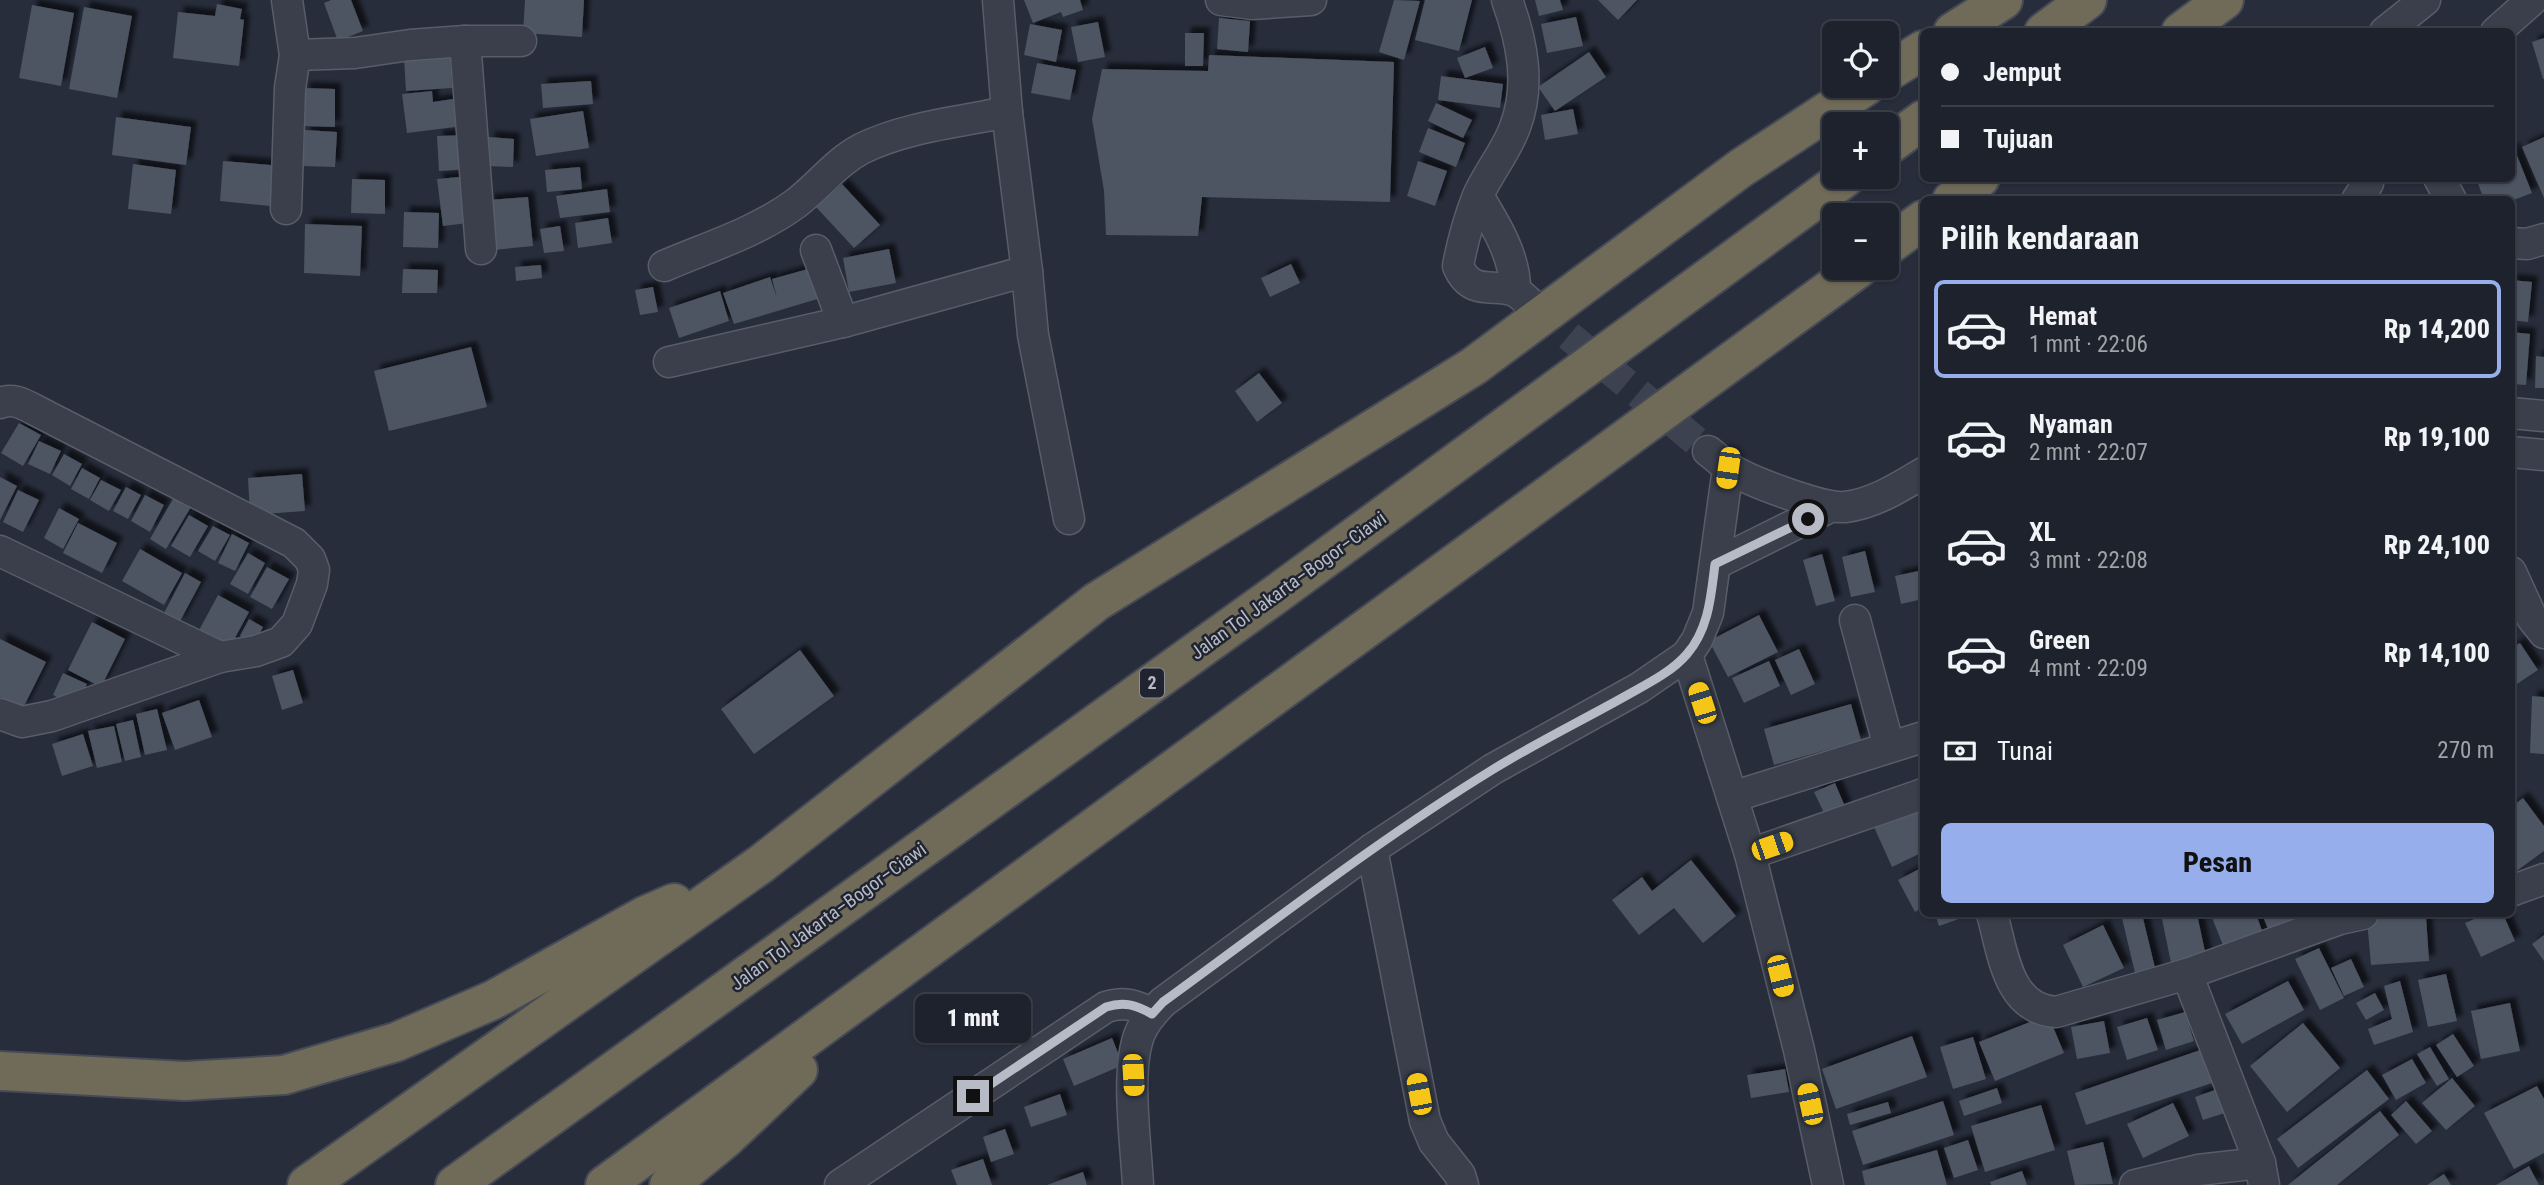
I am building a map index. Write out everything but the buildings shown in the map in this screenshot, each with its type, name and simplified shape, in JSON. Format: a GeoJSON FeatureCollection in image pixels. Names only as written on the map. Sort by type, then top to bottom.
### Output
{"type":"FeatureCollection","features":[{"type":"Feature","properties":{"kind":"highway"},"geometry":{"type":"LineString","coordinates":[[1959,28],[2003,0]]}},
{"type":"Feature","properties":{"kind":"highway"},"geometry":{"type":"LineString","coordinates":[[2049,28],[2087,0]]}},
{"type":"Feature","properties":{"kind":"highway"},"geometry":{"type":"LineString","coordinates":[[2186,28],[2224,0]]}},
{"type":"Feature","properties":{"kind":"highway"},"geometry":{"type":"LineString","coordinates":[[1899,65],[1920,52]]}},
{"type":"Feature","properties":{"kind":"highway"},"geometry":{"type":"LineString","coordinates":[[307,1185],[761,864],[1096,602],[1474,366],[1741,168],[1848,98]]}},
{"type":"Feature","properties":{"kind":"highway"},"geometry":{"type":"LineString","coordinates":[[1899,138],[1920,122]]}},
{"type":"Feature","properties":{"kind":"highway"},"geometry":{"type":"LineString","coordinates":[[1957,196],[1975,182]]}},
{"type":"Feature","properties":{"kind":"highway","name":"Jalan Tol Jakarta–Bogor–Ciawi"},"geometry":{"type":"LineString","coordinates":[[454,1185],[1253,611],[1830,189]]}},
{"type":"Feature","properties":{"kind":"highway"},"geometry":{"type":"LineString","coordinates":[[1899,238],[1920,222]]}},
{"type":"Feature","properties":{"kind":"highway"},"geometry":{"type":"LineString","coordinates":[[605,1185],[1843,280]]}},
{"type":"Feature","properties":{"kind":"highway"},"geometry":{"type":"LineString","coordinates":[[0,1071],[185,1081],[284,1075],[396,1041],[493,1000],[644,916],[761,864]]}},
{"type":"Feature","properties":{"kind":"highway"},"geometry":{"type":"LineString","coordinates":[[669,1185],[726,1138],[916,958]]}},
{"type":"Feature","properties":{"kind":"street"},"geometry":{"type":"LineString","coordinates":[[286,209],[290,88],[295,55],[287,0]]}},
{"type":"Feature","properties":{"kind":"street"},"geometry":{"type":"LineString","coordinates":[[998,0],[1007,112],[1033,335],[1069,519]]}},
{"type":"Feature","properties":{"kind":"street"},"geometry":{"type":"LineString","coordinates":[[1221,0],[1251,4],[1311,0]]}},
{"type":"Feature","properties":{"kind":"street"},"geometry":{"type":"LineString","coordinates":[[1478,196],[1502,240],[1524,299],[1474,284],[1462,275],[1458,266],[1478,196],[1516,127],[1522,103],[1525,74],[1507,0]]}},
{"type":"Feature","properties":{"kind":"street"},"geometry":{"type":"LineString","coordinates":[[2390,28],[2425,0]]}},
{"type":"Feature","properties":{"kind":"street"},"geometry":{"type":"LineString","coordinates":[[2500,28],[2532,0]]}},
{"type":"Feature","properties":{"kind":"street"},"geometry":{"type":"LineString","coordinates":[[295,55],[355,53],[465,41],[521,41]]}},
{"type":"Feature","properties":{"kind":"street"},"geometry":{"type":"LineString","coordinates":[[465,41],[481,249]]}},
{"type":"Feature","properties":{"kind":"street"},"geometry":{"type":"LineString","coordinates":[[664,266],[751,230],[796,203],[845,159],[875,143],[1007,112]]}},
{"type":"Feature","properties":{"kind":"street"},"geometry":{"type":"LineString","coordinates":[[2515,243],[2526,244],[2544,239]]}},
{"type":"Feature","properties":{"kind":"street"},"geometry":{"type":"LineString","coordinates":[[816,250],[843,322]]}},
{"type":"Feature","properties":{"kind":"street"},"geometry":{"type":"LineString","coordinates":[[669,362],[843,322],[1027,271]]}},
{"type":"Feature","properties":{"kind":"street"},"geometry":{"type":"LineString","coordinates":[[0,403],[7,400],[33,409],[294,543],[304,551],[314,570],[306,605],[290,634],[281,642],[256,652],[220,657],[52,716],[22,722],[0,715]]}},
{"type":"Feature","properties":{"kind":"street"},"geometry":{"type":"LineString","coordinates":[[2515,413],[2544,416]]}},
{"type":"Feature","properties":{"kind":"street"},"geometry":{"type":"LineString","coordinates":[[2515,453],[2544,455]]}},
{"type":"Feature","properties":{"kind":"street"},"geometry":{"type":"LineString","coordinates":[[1138,1185],[1134,1056],[1141,1030],[1163,1002],[1372,849],[1493,769],[1640,688],[1686,655],[1697,640],[1708,612],[1715,564],[1718,459],[1798,498],[1830,507],[1867,502],[1920,475]]}},
{"type":"Feature","properties":{"kind":"street"},"geometry":{"type":"LineString","coordinates":[[1715,564],[1830,507]]}},
{"type":"Feature","properties":{"kind":"street"},"geometry":{"type":"LineString","coordinates":[[0,551],[220,657]]}},
{"type":"Feature","properties":{"kind":"street"},"geometry":{"type":"LineString","coordinates":[[2515,581],[2532,618],[2544,633]]}},
{"type":"Feature","properties":{"kind":"street"},"geometry":{"type":"LineString","coordinates":[[1855,620],[1889,747]]}},
{"type":"Feature","properties":{"kind":"street"},"geometry":{"type":"LineString","coordinates":[[1686,655],[1750,854],[1799,1050],[1828,1185]]}},
{"type":"Feature","properties":{"kind":"street"},"geometry":{"type":"LineString","coordinates":[[1732,797],[1920,738]]}},
{"type":"Feature","properties":{"kind":"street"},"geometry":{"type":"LineString","coordinates":[[1750,854],[1920,795]]}},
{"type":"Feature","properties":{"kind":"street"},"geometry":{"type":"LineString","coordinates":[[1372,849],[1425,1121],[1434,1142],[1460,1175],[1463,1185]]}},
{"type":"Feature","properties":{"kind":"street"},"geometry":{"type":"LineString","coordinates":[[2515,890],[2544,879]]}},
{"type":"Feature","properties":{"kind":"street"},"geometry":{"type":"LineString","coordinates":[[1993,917],[2013,985],[2031,1006],[2056,1012],[2188,974],[2349,917]]}},
{"type":"Feature","properties":{"kind":"street"},"geometry":{"type":"LineString","coordinates":[[2135,1185],[2198,1170],[2262,1174],[2188,974]]}},
{"type":"Feature","properties":{"kind":"street"},"geometry":{"type":"LineString","coordinates":[[840,1185],[1106,1007],[1124,1003],[1138,1006],[1152,1014]]}},
{"type":"Feature","properties":{"kind":"tunnel"},"geometry":{"type":"LineString","coordinates":[[1534,307],[1708,451]]}},
{"type":"Feature","properties":{"kind":"route"},"geometry":{"type":"LineString","coordinates":[[973,1096],[1106,1007],[1124,1003],[1138,1006],[1152,1014],[1163,1002],[1372,849],[1493,769],[1640,688],[1673,666],[1686,655],[1702,629],[1708,612],[1715,564],[1808,519]]}}]}
